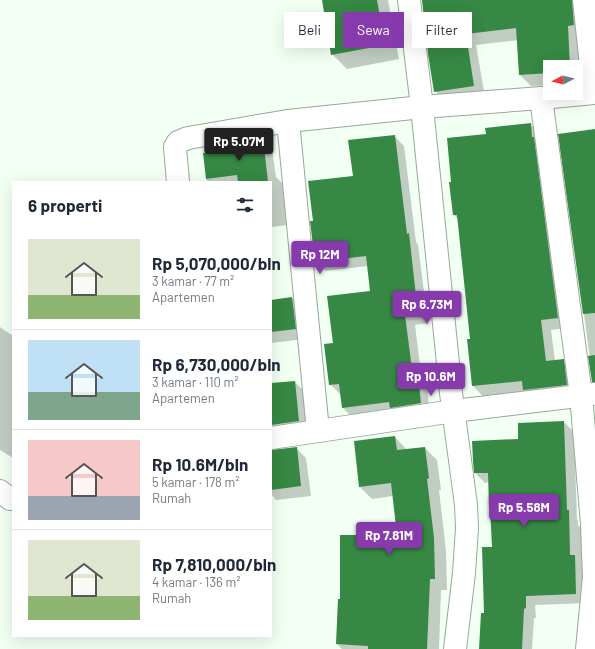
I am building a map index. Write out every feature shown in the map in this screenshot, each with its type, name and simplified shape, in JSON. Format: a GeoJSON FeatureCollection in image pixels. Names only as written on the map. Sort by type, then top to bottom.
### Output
{"type":"FeatureCollection","features":[{"type":"Feature","properties":{"kind":"street"},"geometry":{"type":"LineString","coordinates":[[410,0],[451,393],[466,505],[467,528],[464,573],[455,649]]}},
{"type":"Feature","properties":{"kind":"street"},"geometry":{"type":"LineString","coordinates":[[178,181],[175,147],[178,142],[188,138],[288,121],[422,107],[594,93],[584,0]]}},
{"type":"Feature","properties":{"kind":"street"},"geometry":{"type":"LineString","coordinates":[[541,98],[588,395],[594,578],[587,649]]}},
{"type":"Feature","properties":{"kind":"street"},"geometry":{"type":"LineString","coordinates":[[288,121],[318,431]]}},
{"type":"Feature","properties":{"kind":"street"},"geometry":{"type":"LineString","coordinates":[[272,438],[454,411],[588,395]]}},
{"type":"Feature","properties":{"kind":"building"},"geometry":{"type":"Polygon","coordinates":[[[322,0],[377,0],[379,12],[343,12],[343,48],[369,48],[331,55],[330,48],[335,48],[335,12],[324,12],[322,0]]]}},
{"type":"Feature","properties":{"kind":"building"},"geometry":{"type":"Polygon","coordinates":[[[422,0],[572,0],[574,25],[568,26],[570,60],[543,60],[543,73],[519,75],[516,28],[472,33],[472,12],[423,12],[422,0]]]}},
{"type":"Feature","properties":{"kind":"building"},"geometry":{"type":"Polygon","coordinates":[[[427,48],[468,48],[474,86],[434,92],[427,48]]]}},
{"type":"Feature","properties":{"kind":"building"},"geometry":{"type":"Polygon","coordinates":[[[531,123],[558,318],[541,320],[546,361],[564,359],[567,385],[523,390],[522,381],[472,386],[467,339],[470,339],[457,215],[453,215],[449,182],[451,182],[447,138],[486,134],[485,128],[531,123]]]}},
{"type":"Feature","properties":{"kind":"building"},"geometry":{"type":"Polygon","coordinates":[[[595,129],[595,313],[583,314],[558,134],[595,129]]]}},
{"type":"Feature","properties":{"kind":"building"},"geometry":{"type":"Polygon","coordinates":[[[395,135],[407,234],[409,233],[418,314],[405,315],[413,377],[418,376],[421,403],[390,408],[389,402],[342,408],[339,384],[329,385],[324,344],[333,343],[327,296],[370,291],[366,256],[315,262],[310,221],[313,221],[308,181],[353,176],[348,140],[395,135]]]}},
{"type":"Feature","properties":{"kind":"building"},"geometry":{"type":"Polygon","coordinates":[[[263,138],[268,181],[238,181],[237,175],[206,179],[203,153],[233,149],[232,143],[263,138]]]}},
{"type":"Feature","properties":{"kind":"building"},"geometry":{"type":"Polygon","coordinates":[[[292,297],[296,329],[272,332],[272,300],[292,297]]]}},
{"type":"Feature","properties":{"kind":"building"},"geometry":{"type":"Polygon","coordinates":[[[595,355],[595,382],[592,382],[588,356],[595,355]]]}},
{"type":"Feature","properties":{"kind":"building"},"geometry":{"type":"Polygon","coordinates":[[[295,381],[299,421],[272,425],[272,383],[295,381]]]}},
{"type":"Feature","properties":{"kind":"building"},"geometry":{"type":"Polygon","coordinates":[[[564,421],[570,555],[575,555],[576,594],[526,596],[522,649],[479,649],[481,613],[484,613],[482,547],[492,547],[488,473],[474,473],[472,441],[518,439],[518,423],[564,421]]]}},
{"type":"Feature","properties":{"kind":"building"},"geometry":{"type":"Polygon","coordinates":[[[395,436],[397,450],[425,447],[434,538],[435,579],[430,579],[427,649],[368,649],[368,646],[336,644],[338,599],[340,599],[340,535],[397,535],[391,483],[359,487],[354,441],[395,436]]]}},
{"type":"Feature","properties":{"kind":"building"},"geometry":{"type":"Polygon","coordinates":[[[297,447],[301,486],[272,490],[272,450],[297,447]]]}}]}
